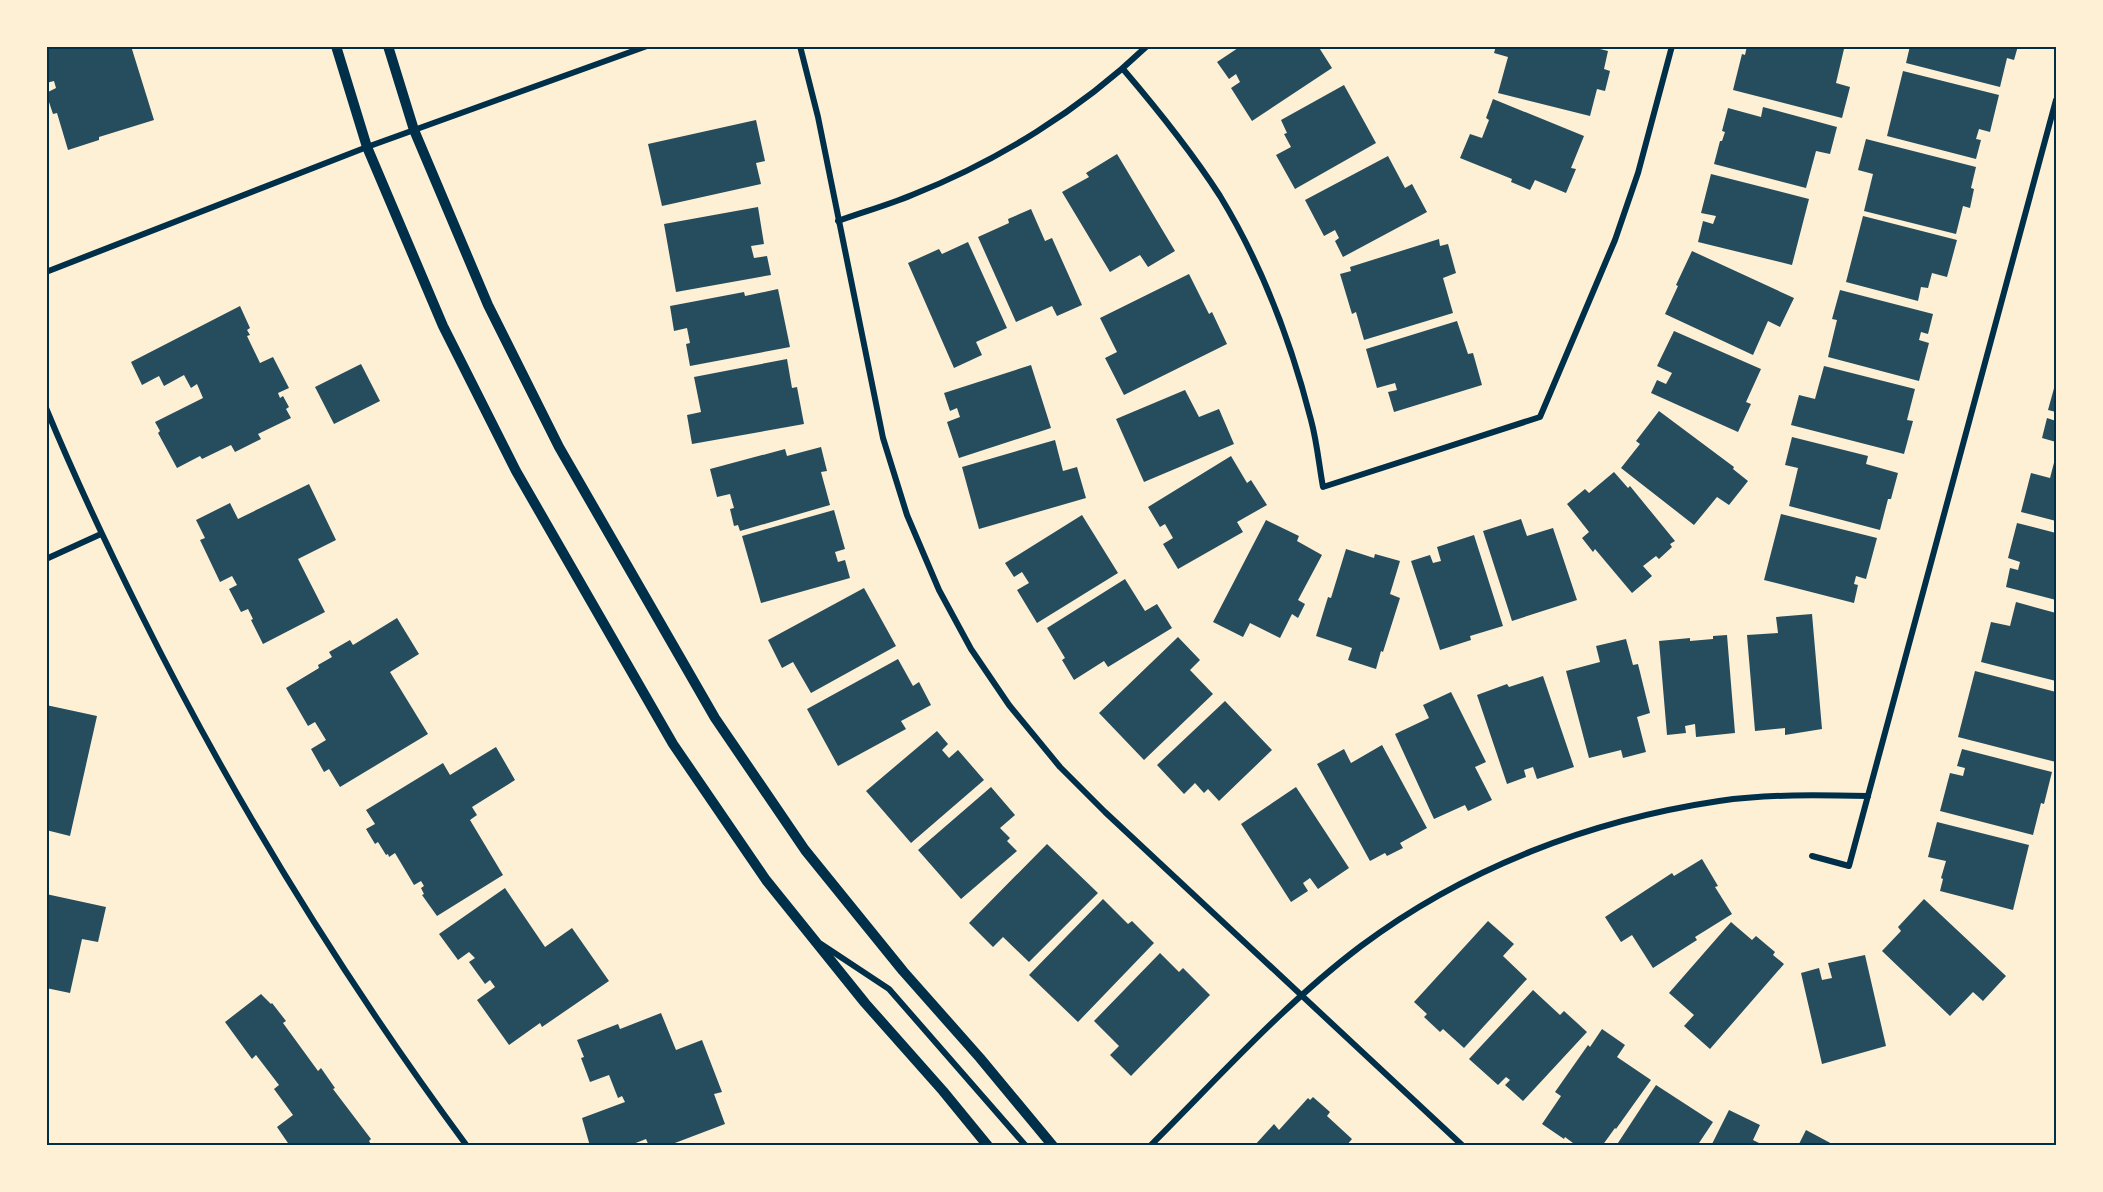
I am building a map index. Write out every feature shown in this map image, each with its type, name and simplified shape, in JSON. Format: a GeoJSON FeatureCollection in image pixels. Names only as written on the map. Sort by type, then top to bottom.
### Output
{"type":"FeatureCollection","features":[{"type":"Feature","properties":{"kind":"street"},"geometry":{"type":"LineString","coordinates":[[336,46],[367,147],[443,326],[516,471],[673,744],[766,880],[865,1003],[943,1090],[988,1146]]}},
{"type":"Feature","properties":{"kind":"street"},"geometry":{"type":"LineString","coordinates":[[388,46],[414,130],[488,305],[559,447],[715,718],[805,850],[903,971],[1053,1146]]}},
{"type":"Feature","properties":{"kind":"street"},"geometry":{"type":"LineString","coordinates":[[46,272],[367,147],[647,46]]}},
{"type":"Feature","properties":{"kind":"street"},"geometry":{"type":"LineString","coordinates":[[800,46],[818,117],[883,438],[907,515],[939,590],[971,649],[1009,705],[1060,767],[1105,812],[1463,1146]]}},
{"type":"Feature","properties":{"kind":"street"},"geometry":{"type":"LineString","coordinates":[[838,220],[912,195],[978,166],[1048,125],[1123,69],[1147,46]]}},
{"type":"Feature","properties":{"kind":"street"},"geometry":{"type":"LineString","coordinates":[[1123,69],[1174,130],[1220,197],[1252,256],[1284,331],[1311,421],[1323,487],[1540,417],[1615,240],[1638,173],[1671,46]]}},
{"type":"Feature","properties":{"kind":"street"},"geometry":{"type":"LineString","coordinates":[[1812,856],[1849,866],[2056,100]]}},
{"type":"Feature","properties":{"kind":"street"},"geometry":{"type":"LineString","coordinates":[[46,408],[101,534],[173,678],[246,811],[294,893],[408,1066],[467,1146]]}},
{"type":"Feature","properties":{"kind":"street"},"geometry":{"type":"LineString","coordinates":[[46,559],[101,534]]}},
{"type":"Feature","properties":{"kind":"street"},"geometry":{"type":"LineString","coordinates":[[1150,1146],[1301,996],[1361,945],[1429,901],[1488,869],[1563,838],[1641,815],[1720,801],[1801,794],[1868,796]]}},
{"type":"Feature","properties":{"kind":"street"},"geometry":{"type":"LineString","coordinates":[[813,939],[889,989],[1026,1146]]}},
{"type":"Feature","properties":{"kind":"building"},"geometry":{"type":"Polygon","coordinates":[[[46,46],[131,46],[154,120],[99,137],[99,140],[68,150],[57,113],[53,114],[46,93],[56,88],[54,81],[46,83],[46,46]]]}},
{"type":"Feature","properties":{"kind":"building"},"geometry":{"type":"Polygon","coordinates":[[[1241,46],[1318,46],[1332,68],[1252,121],[1231,88],[1240,82],[1236,74],[1229,79],[1217,62],[1241,46]]]}},
{"type":"Feature","properties":{"kind":"building"},"geometry":{"type":"Polygon","coordinates":[[[1496,46],[1588,46],[1608,51],[1604,69],[1610,71],[1605,91],[1597,89],[1590,116],[1498,93],[1508,57],[1494,53],[1496,46]]]}},
{"type":"Feature","properties":{"kind":"building"},"geometry":{"type":"Polygon","coordinates":[[[1747,46],[1833,46],[1844,49],[1836,83],[1850,87],[1842,118],[1733,90],[1742,54],[1745,55],[1747,46]]]}},
{"type":"Feature","properties":{"kind":"building"},"geometry":{"type":"Polygon","coordinates":[[[1910,46],[2018,46],[2014,60],[2007,58],[2000,87],[1906,63],[1910,46]]]}},
{"type":"Feature","properties":{"kind":"building"},"geometry":{"type":"Polygon","coordinates":[[[1903,71],[1999,95],[1990,132],[1979,129],[1976,139],[1981,140],[1976,159],[1887,136],[1903,71]]]}},
{"type":"Feature","properties":{"kind":"building"},"geometry":{"type":"Polygon","coordinates":[[[1344,85],[1376,143],[1295,189],[1276,155],[1291,147],[1284,134],[1287,133],[1281,120],[1344,85]]]}},
{"type":"Feature","properties":{"kind":"building"},"geometry":{"type":"Polygon","coordinates":[[[1493,99],[1584,136],[1571,168],[1576,169],[1566,193],[1535,180],[1530,190],[1511,182],[1512,179],[1460,158],[1470,134],[1482,138],[1489,120],[1486,118],[1493,99]]]}},
{"type":"Feature","properties":{"kind":"building"},"geometry":{"type":"Polygon","coordinates":[[[1763,107],[1837,127],[1830,154],[1816,151],[1806,188],[1714,164],[1720,141],[1725,132],[1722,131],[1728,108],[1761,117],[1763,107]]]}},
{"type":"Feature","properties":{"kind":"building"},"geometry":{"type":"Polygon","coordinates":[[[756,120],[765,161],[756,163],[761,184],[662,206],[648,144],[756,120]]]}},
{"type":"Feature","properties":{"kind":"building"},"geometry":{"type":"Polygon","coordinates":[[[1866,139],[1976,167],[1971,188],[1974,189],[1970,208],[1963,206],[1956,234],[1864,211],[1873,174],[1858,170],[1866,139]]]}},
{"type":"Feature","properties":{"kind":"building"},"geometry":{"type":"Polygon","coordinates":[[[1117,154],[1175,251],[1148,267],[1140,255],[1110,272],[1062,192],[1089,177],[1086,173],[1117,154]]]}},
{"type":"Feature","properties":{"kind":"building"},"geometry":{"type":"Polygon","coordinates":[[[1388,156],[1405,188],[1412,184],[1427,212],[1343,257],[1335,241],[1339,238],[1335,230],[1324,236],[1305,200],[1388,156]]]}},
{"type":"Feature","properties":{"kind":"building"},"geometry":{"type":"Polygon","coordinates":[[[1711,174],[1809,199],[1792,265],[1698,242],[1703,221],[1713,224],[1716,216],[1701,213],[1711,174]]]}},
{"type":"Feature","properties":{"kind":"building"},"geometry":{"type":"Polygon","coordinates":[[[758,207],[764,244],[751,246],[754,258],[767,256],[771,275],[676,292],[664,224],[758,207]]]}},
{"type":"Feature","properties":{"kind":"building"},"geometry":{"type":"Polygon","coordinates":[[[1031,209],[1045,241],[1052,238],[1082,305],[1057,316],[1052,306],[1016,322],[978,237],[1009,223],[1008,219],[1031,209]]]}},
{"type":"Feature","properties":{"kind":"building"},"geometry":{"type":"Polygon","coordinates":[[[1863,216],[1957,240],[1947,277],[1932,273],[1928,288],[1921,287],[1918,301],[1846,282],[1863,216]]]}},
{"type":"Feature","properties":{"kind":"building"},"geometry":{"type":"Polygon","coordinates":[[[1439,239],[1440,246],[1448,244],[1456,273],[1443,278],[1453,313],[1364,340],[1356,312],[1352,314],[1340,274],[1351,271],[1350,267],[1439,239]]]}},
{"type":"Feature","properties":{"kind":"building"},"geometry":{"type":"Polygon","coordinates":[[[968,242],[1007,328],[976,342],[982,355],[954,368],[908,263],[939,249],[942,254],[968,242]]]}},
{"type":"Feature","properties":{"kind":"building"},"geometry":{"type":"Polygon","coordinates":[[[1692,251],[1794,298],[1780,327],[1768,321],[1753,355],[1665,314],[1692,251]]]}},
{"type":"Feature","properties":{"kind":"building"},"geometry":{"type":"Polygon","coordinates":[[[1189,274],[1209,314],[1212,312],[1227,344],[1124,395],[1105,358],[1117,352],[1100,318],[1189,274]]]}},
{"type":"Feature","properties":{"kind":"building"},"geometry":{"type":"Polygon","coordinates":[[[778,289],[790,347],[690,366],[686,344],[690,343],[687,328],[674,331],[670,306],[744,292],[745,296],[778,289]]]}},
{"type":"Feature","properties":{"kind":"building"},"geometry":{"type":"Polygon","coordinates":[[[1840,290],[1933,314],[1928,334],[1921,332],[1919,340],[1929,343],[1919,381],[1828,357],[1837,320],[1832,319],[1840,290]]]}},
{"type":"Feature","properties":{"kind":"building"},"geometry":{"type":"Polygon","coordinates":[[[240,306],[250,328],[247,330],[250,335],[247,336],[260,363],[273,357],[289,388],[278,393],[280,398],[283,396],[289,407],[286,409],[291,418],[258,434],[261,439],[235,452],[231,445],[202,459],[200,456],[177,468],[158,433],[160,431],[155,422],[203,398],[197,384],[191,388],[184,375],[164,386],[159,376],[142,385],[131,362],[240,306]]]}},
{"type":"Feature","properties":{"kind":"building"},"geometry":{"type":"Polygon","coordinates":[[[1457,321],[1468,354],[1473,353],[1482,385],[1394,412],[1388,392],[1397,390],[1395,383],[1377,388],[1366,349],[1457,321]]]}},
{"type":"Feature","properties":{"kind":"building"},"geometry":{"type":"Polygon","coordinates":[[[1674,331],[1761,369],[1746,402],[1751,404],[1738,432],[1651,393],[1657,380],[1666,384],[1672,373],[1657,366],[1674,331]]]}},
{"type":"Feature","properties":{"kind":"building"},"geometry":{"type":"Polygon","coordinates":[[[787,359],[792,388],[797,387],[804,424],[692,444],[687,415],[701,412],[694,377],[787,359]]]}},
{"type":"Feature","properties":{"kind":"building"},"geometry":{"type":"Polygon","coordinates":[[[361,364],[380,401],[334,424],[315,387],[361,364]]]}},
{"type":"Feature","properties":{"kind":"building"},"geometry":{"type":"Polygon","coordinates":[[[1031,365],[1051,428],[959,458],[947,422],[960,417],[957,408],[950,411],[944,393],[1031,365]]]}},
{"type":"Feature","properties":{"kind":"building"},"geometry":{"type":"Polygon","coordinates":[[[1824,366],[1915,389],[1907,420],[1913,421],[1904,454],[1791,425],[1799,395],[1815,399],[1824,366]]]}},
{"type":"Feature","properties":{"kind":"building"},"geometry":{"type":"Polygon","coordinates":[[[2056,381],[2056,412],[2048,410],[2056,381]]]}},
{"type":"Feature","properties":{"kind":"building"},"geometry":{"type":"Polygon","coordinates":[[[1185,390],[1199,417],[1219,409],[1234,444],[1144,482],[1116,419],[1185,390]]]}},
{"type":"Feature","properties":{"kind":"building"},"geometry":{"type":"Polygon","coordinates":[[[1659,411],[1734,467],[1733,469],[1748,481],[1729,505],[1717,497],[1694,525],[1621,468],[1640,444],[1636,441],[1659,411]]]}},
{"type":"Feature","properties":{"kind":"building"},"geometry":{"type":"Polygon","coordinates":[[[2047,418],[2056,421],[2056,442],[2042,438],[2047,418]]]}},
{"type":"Feature","properties":{"kind":"building"},"geometry":{"type":"Polygon","coordinates":[[[1792,437],[1868,456],[1866,464],[1898,473],[1880,530],[1789,506],[1798,468],[1785,465],[1792,437]]]}},
{"type":"Feature","properties":{"kind":"building"},"geometry":{"type":"Polygon","coordinates":[[[1055,440],[1063,471],[1077,467],[1086,498],[979,529],[962,467],[1055,440]]]}},
{"type":"Feature","properties":{"kind":"building"},"geometry":{"type":"Polygon","coordinates":[[[821,447],[827,471],[821,472],[830,505],[740,531],[738,525],[734,526],[730,509],[734,508],[730,494],[717,497],[710,469],[785,449],[787,456],[821,447]]]}},
{"type":"Feature","properties":{"kind":"building"},"geometry":{"type":"Polygon","coordinates":[[[2056,455],[2056,521],[2021,512],[2031,473],[2050,478],[2056,455]]]}},
{"type":"Feature","properties":{"kind":"building"},"geometry":{"type":"Polygon","coordinates":[[[1231,456],[1247,483],[1251,480],[1267,505],[1237,522],[1243,532],[1178,569],[1163,544],[1173,538],[1165,524],[1160,527],[1148,507],[1231,456]]]}},
{"type":"Feature","properties":{"kind":"building"},"geometry":{"type":"Polygon","coordinates":[[[1614,472],[1628,488],[1630,486],[1675,541],[1659,559],[1656,556],[1643,566],[1652,576],[1632,593],[1595,549],[1593,552],[1582,538],[1589,532],[1567,504],[1585,489],[1589,493],[1614,472]]]}},
{"type":"Feature","properties":{"kind":"building"},"geometry":{"type":"Polygon","coordinates":[[[309,484],[336,540],[298,559],[325,612],[263,644],[248,609],[241,612],[229,589],[237,585],[232,576],[220,582],[200,540],[205,538],[196,520],[230,503],[238,519],[309,484]]]}},
{"type":"Feature","properties":{"kind":"building"},"geometry":{"type":"Polygon","coordinates":[[[834,510],[845,549],[835,552],[838,562],[845,560],[850,578],[761,603],[742,536],[834,510]]]}},
{"type":"Feature","properties":{"kind":"building"},"geometry":{"type":"Polygon","coordinates":[[[1781,514],[1877,538],[1866,579],[1856,576],[1854,584],[1858,585],[1854,603],[1764,580],[1781,514]]]}},
{"type":"Feature","properties":{"kind":"building"},"geometry":{"type":"Polygon","coordinates":[[[1082,515],[1118,573],[1037,623],[1017,590],[1029,583],[1022,572],[1014,577],[1005,563],[1082,515]]]}},
{"type":"Feature","properties":{"kind":"building"},"geometry":{"type":"Polygon","coordinates":[[[1521,519],[1527,536],[1553,528],[1577,600],[1512,621],[1483,531],[1521,519]]]}},
{"type":"Feature","properties":{"kind":"building"},"geometry":{"type":"Polygon","coordinates":[[[1266,520],[1299,536],[1297,541],[1322,555],[1298,600],[1305,604],[1298,618],[1292,614],[1280,638],[1250,623],[1243,637],[1213,622],[1266,520]]]}},
{"type":"Feature","properties":{"kind":"building"},"geometry":{"type":"Polygon","coordinates":[[[2017,523],[2056,533],[2056,600],[2006,587],[2010,568],[2018,570],[2020,562],[2008,558],[2017,523]]]}},
{"type":"Feature","properties":{"kind":"building"},"geometry":{"type":"Polygon","coordinates":[[[1474,535],[1503,626],[1470,636],[1471,640],[1440,650],[1411,561],[1430,555],[1433,563],[1441,561],[1437,547],[1474,535]]]}},
{"type":"Feature","properties":{"kind":"building"},"geometry":{"type":"Polygon","coordinates":[[[1346,549],[1374,558],[1375,554],[1400,561],[1390,594],[1400,598],[1376,669],[1348,660],[1352,648],[1316,636],[1346,549]]]}},
{"type":"Feature","properties":{"kind":"building"},"geometry":{"type":"Polygon","coordinates":[[[1125,579],[1145,611],[1157,604],[1172,628],[1108,667],[1104,661],[1074,680],[1062,660],[1065,658],[1047,628],[1125,579]]]}},
{"type":"Feature","properties":{"kind":"building"},"geometry":{"type":"Polygon","coordinates":[[[864,588],[896,646],[811,693],[793,662],[782,668],[768,640],[864,588]]]}},
{"type":"Feature","properties":{"kind":"building"},"geometry":{"type":"Polygon","coordinates":[[[2016,602],[2056,613],[2056,681],[1981,662],[1991,622],[2010,626],[2016,602]]]}},
{"type":"Feature","properties":{"kind":"building"},"geometry":{"type":"Polygon","coordinates":[[[1812,614],[1822,729],[1785,735],[1785,728],[1755,731],[1747,635],[1778,633],[1776,617],[1812,614]]]}},
{"type":"Feature","properties":{"kind":"building"},"geometry":{"type":"Polygon","coordinates":[[[397,618],[419,654],[390,672],[428,734],[340,787],[329,769],[324,772],[311,749],[326,740],[315,722],[308,726],[286,688],[319,668],[318,665],[332,657],[329,652],[350,640],[353,645],[397,618]]]}},
{"type":"Feature","properties":{"kind":"building"},"geometry":{"type":"Polygon","coordinates":[[[1727,635],[1735,733],[1696,737],[1695,724],[1685,726],[1686,733],[1667,735],[1659,641],[1690,638],[1690,641],[1713,639],[1713,636],[1727,635]]]}},
{"type":"Feature","properties":{"kind":"building"},"geometry":{"type":"Polygon","coordinates":[[[1178,637],[1200,660],[1190,670],[1213,694],[1144,760],[1099,713],[1178,637]]]}},
{"type":"Feature","properties":{"kind":"building"},"geometry":{"type":"Polygon","coordinates":[[[1626,639],[1633,665],[1638,664],[1650,713],[1637,717],[1646,752],[1623,758],[1621,750],[1589,758],[1566,671],[1600,662],[1596,646],[1626,639]]]}},
{"type":"Feature","properties":{"kind":"building"},"geometry":{"type":"Polygon","coordinates":[[[898,659],[913,686],[919,682],[931,705],[901,721],[906,729],[838,766],[807,709],[898,659]]]}},
{"type":"Feature","properties":{"kind":"building"},"geometry":{"type":"Polygon","coordinates":[[[1975,671],[2056,692],[2056,762],[1958,737],[1975,671]]]}},
{"type":"Feature","properties":{"kind":"building"},"geometry":{"type":"Polygon","coordinates":[[[1543,676],[1574,767],[1537,779],[1533,767],[1524,770],[1526,777],[1507,784],[1477,695],[1507,684],[1509,687],[1543,676]]]}},
{"type":"Feature","properties":{"kind":"building"},"geometry":{"type":"Polygon","coordinates":[[[1451,692],[1486,762],[1475,767],[1492,800],[1468,811],[1465,805],[1434,819],[1395,734],[1429,718],[1423,705],[1451,692]]]}},
{"type":"Feature","properties":{"kind":"building"},"geometry":{"type":"Polygon","coordinates":[[[1225,701],[1272,750],[1219,801],[1208,789],[1204,793],[1195,783],[1184,794],[1157,765],[1225,701]]]}},
{"type":"Feature","properties":{"kind":"building"},"geometry":{"type":"Polygon","coordinates":[[[46,705],[97,716],[70,836],[46,830],[46,705]]]}},
{"type":"Feature","properties":{"kind":"building"},"geometry":{"type":"Polygon","coordinates":[[[937,731],[948,744],[942,750],[949,758],[958,750],[984,780],[911,843],[866,791],[937,731]]]}},
{"type":"Feature","properties":{"kind":"building"},"geometry":{"type":"Polygon","coordinates":[[[1382,745],[1427,828],[1400,843],[1403,848],[1387,856],[1385,853],[1370,861],[1317,764],[1344,749],[1351,763],[1382,745]]]}},
{"type":"Feature","properties":{"kind":"building"},"geometry":{"type":"Polygon","coordinates":[[[496,747],[515,780],[472,807],[477,815],[470,820],[503,875],[437,916],[422,895],[424,894],[421,888],[424,886],[421,881],[414,885],[395,853],[389,857],[378,842],[375,844],[366,829],[375,824],[366,810],[443,763],[450,775],[496,747]]]}},
{"type":"Feature","properties":{"kind":"building"},"geometry":{"type":"Polygon","coordinates":[[[1962,749],[2052,772],[2033,835],[1940,811],[1950,773],[1963,776],[1965,768],[1957,766],[1962,749]]]}},
{"type":"Feature","properties":{"kind":"building"},"geometry":{"type":"Polygon","coordinates":[[[991,787],[1015,815],[1000,828],[1010,838],[1007,841],[1017,851],[961,899],[918,850],[991,787]]]}},
{"type":"Feature","properties":{"kind":"building"},"geometry":{"type":"Polygon","coordinates":[[[1296,787],[1349,868],[1318,889],[1310,878],[1303,883],[1308,891],[1291,902],[1241,824],[1296,787]]]}},
{"type":"Feature","properties":{"kind":"building"},"geometry":{"type":"Polygon","coordinates":[[[1937,822],[2029,845],[2013,910],[1940,891],[1946,861],[1928,857],[1937,822]]]}},
{"type":"Feature","properties":{"kind":"building"},"geometry":{"type":"Polygon","coordinates":[[[1047,844],[1098,893],[1029,962],[1003,937],[993,947],[969,923],[1047,844]]]}},
{"type":"Feature","properties":{"kind":"building"},"geometry":{"type":"Polygon","coordinates":[[[1702,859],[1718,886],[1715,887],[1732,914],[1695,937],[1697,940],[1653,968],[1632,935],[1621,942],[1605,917],[1672,873],[1674,876],[1702,859]]]}},
{"type":"Feature","properties":{"kind":"building"},"geometry":{"type":"Polygon","coordinates":[[[505,888],[545,947],[572,928],[609,981],[542,1027],[540,1023],[509,1045],[477,1000],[495,987],[490,980],[485,984],[469,962],[475,958],[469,952],[458,960],[439,934],[505,888]]]}},
{"type":"Feature","properties":{"kind":"building"},"geometry":{"type":"Polygon","coordinates":[[[46,894],[106,907],[98,942],[82,939],[70,993],[46,988],[46,894]]]}},
{"type":"Feature","properties":{"kind":"building"},"geometry":{"type":"Polygon","coordinates":[[[1103,899],[1128,924],[1132,921],[1154,943],[1078,1022],[1029,975],[1103,899]]]}},
{"type":"Feature","properties":{"kind":"building"},"geometry":{"type":"Polygon","coordinates":[[[1924,899],[2006,976],[1983,1001],[1973,992],[1950,1016],[1882,951],[1901,931],[1898,927],[1924,899]]]}},
{"type":"Feature","properties":{"kind":"building"},"geometry":{"type":"Polygon","coordinates":[[[1488,921],[1514,944],[1503,956],[1527,979],[1464,1048],[1443,1029],[1440,1032],[1424,1017],[1427,1014],[1414,1002],[1488,921]]]}},
{"type":"Feature","properties":{"kind":"building"},"geometry":{"type":"Polygon","coordinates":[[[1731,922],[1752,940],[1756,936],[1775,952],[1773,955],[1784,964],[1710,1049],[1684,1026],[1694,1015],[1669,993],[1731,922]]]}},
{"type":"Feature","properties":{"kind":"building"},"geometry":{"type":"Polygon","coordinates":[[[1160,953],[1179,972],[1183,968],[1210,995],[1131,1076],[1110,1055],[1119,1046],[1094,1021],[1160,953]]]}},
{"type":"Feature","properties":{"kind":"building"},"geometry":{"type":"Polygon","coordinates":[[[1865,955],[1886,1046],[1822,1064],[1801,973],[1819,968],[1822,980],[1832,978],[1828,963],[1865,955]]]}},
{"type":"Feature","properties":{"kind":"building"},"geometry":{"type":"Polygon","coordinates":[[[1533,990],[1560,1015],[1564,1011],[1587,1032],[1523,1101],[1505,1085],[1510,1080],[1506,1077],[1498,1085],[1469,1059],[1533,990]]]}},
{"type":"Feature","properties":{"kind":"building"},"geometry":{"type":"Polygon","coordinates":[[[261,994],[272,1003],[286,1021],[283,1023],[318,1071],[321,1068],[335,1088],[333,1089],[371,1139],[369,1141],[372,1146],[290,1146],[277,1127],[293,1115],[274,1089],[279,1085],[256,1055],[252,1059],[225,1022],[261,994]]]}},
{"type":"Feature","properties":{"kind":"building"},"geometry":{"type":"Polygon","coordinates":[[[661,1013],[676,1050],[702,1040],[722,1092],[714,1094],[725,1124],[667,1146],[649,1146],[646,1139],[628,1146],[590,1146],[582,1118],[625,1102],[622,1096],[618,1098],[609,1075],[590,1082],[577,1040],[618,1024],[620,1029],[661,1013]]]}},
{"type":"Feature","properties":{"kind":"building"},"geometry":{"type":"Polygon","coordinates":[[[1602,1029],[1625,1045],[1617,1057],[1651,1080],[1602,1146],[1577,1146],[1542,1124],[1561,1096],[1555,1092],[1602,1029]]]}},
{"type":"Feature","properties":{"kind":"building"},"geometry":{"type":"Polygon","coordinates":[[[1656,1085],[1713,1122],[1697,1146],[1616,1146],[1656,1085]]]}},
{"type":"Feature","properties":{"kind":"building"},"geometry":{"type":"Polygon","coordinates":[[[1313,1097],[1330,1112],[1327,1116],[1352,1139],[1346,1146],[1254,1146],[1274,1124],[1279,1130],[1308,1098],[1310,1100],[1313,1097]]]}},
{"type":"Feature","properties":{"kind":"building"},"geometry":{"type":"Polygon","coordinates":[[[1729,1110],[1760,1125],[1753,1140],[1765,1146],[1711,1146],[1729,1110]]]}},
{"type":"Feature","properties":{"kind":"building"},"geometry":{"type":"Polygon","coordinates":[[[1806,1130],[1836,1146],[1798,1146],[1806,1130]]]}}]}
